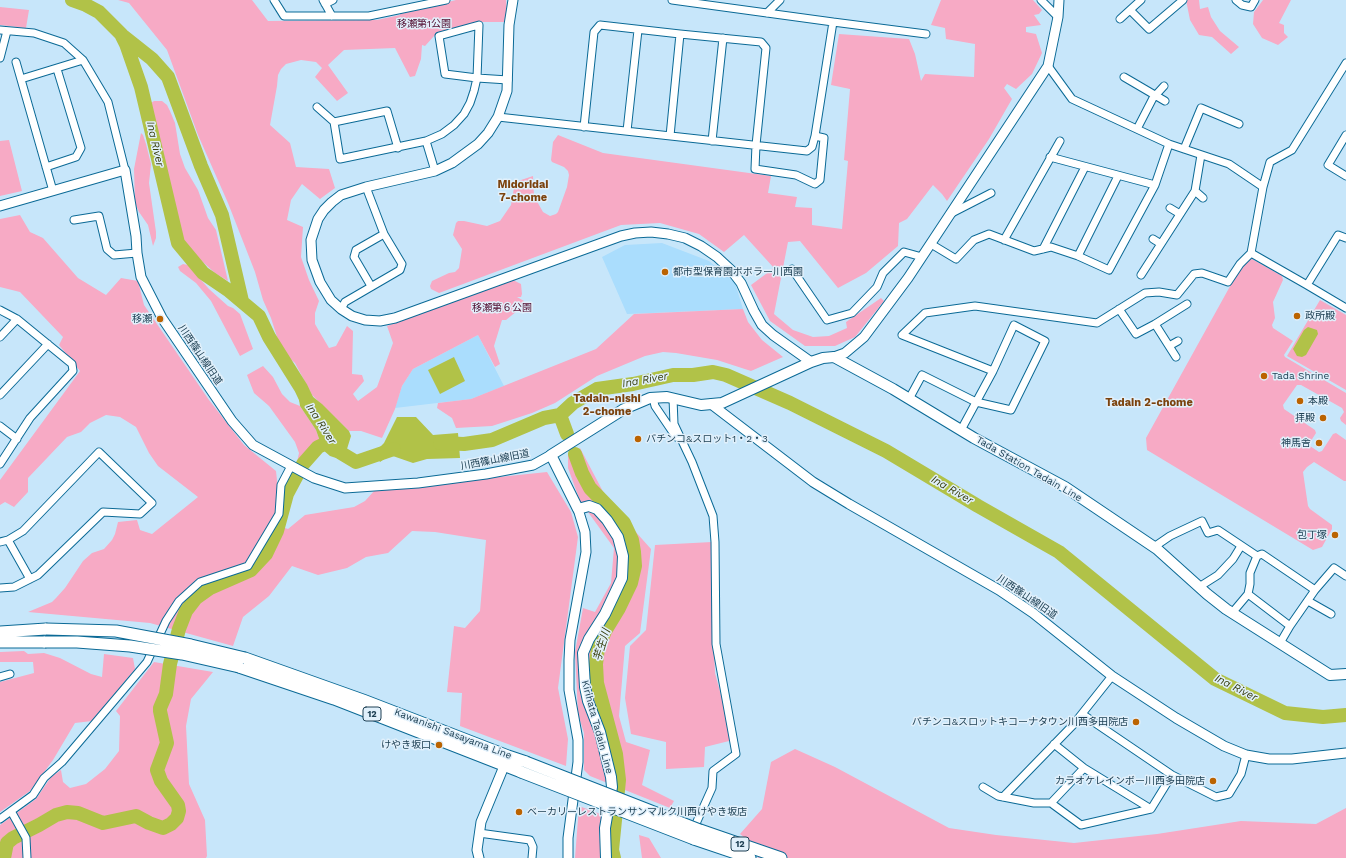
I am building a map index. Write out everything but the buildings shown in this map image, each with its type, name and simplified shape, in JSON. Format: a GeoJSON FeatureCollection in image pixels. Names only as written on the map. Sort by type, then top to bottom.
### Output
{"type":"FeatureCollection","features":[{"type":"Feature","properties":{"kind":"main road"},"geometry":{"type":"LineString","coordinates":[[578,509],[551,455],[624,409],[650,398],[667,397],[701,405],[722,403],[810,362],[823,358],[834,357]]}},
{"type":"Feature","properties":{"kind":"main road","name":"Tada Station Tadain Line"},"geometry":{"type":"LineString","coordinates":[[834,357],[910,399],[961,430],[1065,487],[1154,547],[1199,587],[1232,613],[1330,675],[1346,674]]}},
{"type":"Feature","properties":{"kind":"main road","name":"Kirihata Tadain Line"},"geometry":{"type":"LineString","coordinates":[[578,509],[589,506],[597,509],[607,520],[618,537],[623,556],[622,578],[605,614],[588,640],[583,653],[585,687],[588,700],[600,732],[611,777],[612,787],[605,828],[606,858]]}},
{"type":"Feature","properties":{"kind":"main road","name":"Kawanishi Sasayama Line"},"geometry":{"type":"LineString","coordinates":[[0,632],[46,629],[116,631],[191,645],[242,663],[363,700],[506,761],[521,772],[696,832],[780,858]]}},
{"type":"Feature","properties":{"kind":"main road","name":"Kawanishi Sasayama Line"},"geometry":{"type":"LineString","coordinates":[[0,642],[77,642],[130,646],[242,663]]}},
{"type":"Feature","properties":{"kind":"main road","name":"Kawanishi Sasayama Line"},"geometry":{"type":"LineString","coordinates":[[506,761],[526,762],[696,832],[750,858]]}},
{"type":"Feature","properties":{"kind":"street"},"geometry":{"type":"LineString","coordinates":[[274,0],[284,16],[369,16],[446,0]]}},
{"type":"Feature","properties":{"kind":"street"},"geometry":{"type":"LineString","coordinates":[[332,16],[324,2],[333,0]]}},
{"type":"Feature","properties":{"kind":"street"},"geometry":{"type":"LineString","coordinates":[[513,0],[509,25],[507,91],[498,117],[478,144],[452,163],[435,171],[366,187],[341,195],[324,210],[318,219],[311,240],[312,260],[320,282],[331,300],[352,316],[365,320],[380,321],[395,318],[620,236],[651,232],[668,234],[685,238],[701,246],[717,257],[731,270],[741,284],[762,325],[773,335],[810,362]]}},
{"type":"Feature","properties":{"kind":"street"},"geometry":{"type":"LineString","coordinates":[[672,0],[926,34]]}},
{"type":"Feature","properties":{"kind":"street"},"geometry":{"type":"LineString","coordinates":[[767,13],[780,0]]}},
{"type":"Feature","properties":{"kind":"street"},"geometry":{"type":"LineString","coordinates":[[1041,0],[1058,16]]}},
{"type":"Feature","properties":{"kind":"street"},"geometry":{"type":"LineString","coordinates":[[1120,19],[1141,0]]}},
{"type":"Feature","properties":{"kind":"street"},"geometry":{"type":"LineString","coordinates":[[1130,10],[1149,29],[1183,0]]}},
{"type":"Feature","properties":{"kind":"street"},"geometry":{"type":"LineString","coordinates":[[1236,0],[1242,5],[1251,7],[1255,0]]}},
{"type":"Feature","properties":{"kind":"street"},"geometry":{"type":"LineString","coordinates":[[834,357],[845,353],[864,337],[931,244],[1048,66],[1060,1]]}},
{"type":"Feature","properties":{"kind":"street"},"geometry":{"type":"LineString","coordinates":[[498,117],[807,151],[812,147],[815,136],[833,22]]}},
{"type":"Feature","properties":{"kind":"street"},"geometry":{"type":"LineString","coordinates":[[317,107],[334,122],[340,159],[426,142],[442,134],[454,125],[464,114],[470,103],[477,78],[479,25],[439,36],[445,74],[477,78],[508,80]]}},
{"type":"Feature","properties":{"kind":"street"},"geometry":{"type":"LineString","coordinates":[[584,127],[594,32],[600,25],[761,42],[766,48],[755,169],[796,174],[815,184],[820,180],[824,138],[815,136]]}},
{"type":"Feature","properties":{"kind":"street"},"geometry":{"type":"LineString","coordinates":[[0,58],[3,30]]}},
{"type":"Feature","properties":{"kind":"street","name":"川西篠山線旧道"},"geometry":{"type":"LineString","coordinates":[[3,30],[34,33],[64,43],[83,60],[108,102],[125,170],[141,277],[162,318],[232,421],[253,446],[314,478],[345,488],[418,483],[486,474],[533,465],[551,455]]}},
{"type":"Feature","properties":{"kind":"street"},"geometry":{"type":"LineString","coordinates":[[627,131],[638,30]]}},
{"type":"Feature","properties":{"kind":"street"},"geometry":{"type":"LineString","coordinates":[[670,136],[680,34]]}},
{"type":"Feature","properties":{"kind":"street"},"geometry":{"type":"LineString","coordinates":[[712,141],[723,38]]}},
{"type":"Feature","properties":{"kind":"street"},"geometry":{"type":"LineString","coordinates":[[21,79],[83,60]]}},
{"type":"Feature","properties":{"kind":"street"},"geometry":{"type":"LineString","coordinates":[[16,62],[53,191]]}},
{"type":"Feature","properties":{"kind":"street"},"geometry":{"type":"LineString","coordinates":[[993,371],[902,335],[925,313],[975,306],[1097,323],[1145,293],[1160,292],[1177,295],[1194,274],[1202,273],[1228,282],[1240,264],[1251,253],[1263,187],[1270,162],[1292,150],[1346,63]]}},
{"type":"Feature","properties":{"kind":"street"},"geometry":{"type":"LineString","coordinates":[[1048,66],[1072,99],[1169,144],[1229,164],[1263,187]]}},
{"type":"Feature","properties":{"kind":"street"},"geometry":{"type":"LineString","coordinates":[[46,167],[76,158],[81,148],[57,69]]}},
{"type":"Feature","properties":{"kind":"street"},"geometry":{"type":"LineString","coordinates":[[1124,77],[1165,101]]}},
{"type":"Feature","properties":{"kind":"street"},"geometry":{"type":"LineString","coordinates":[[1137,129],[1155,96],[1164,86]]}},
{"type":"Feature","properties":{"kind":"street"},"geometry":{"type":"LineString","coordinates":[[1184,149],[1201,108],[1239,124]]}},
{"type":"Feature","properties":{"kind":"street"},"geometry":{"type":"LineString","coordinates":[[334,122],[387,111],[398,148]]}},
{"type":"Feature","properties":{"kind":"street"},"geometry":{"type":"LineString","coordinates":[[1346,135],[1328,165],[1346,176]]}},
{"type":"Feature","properties":{"kind":"street"},"geometry":{"type":"LineString","coordinates":[[1004,240],[1060,141]]}},
{"type":"Feature","properties":{"kind":"street"},"geometry":{"type":"LineString","coordinates":[[426,142],[435,171]]}},
{"type":"Feature","properties":{"kind":"street"},"geometry":{"type":"LineString","coordinates":[[931,244],[956,259],[974,240],[990,234],[1034,251],[1051,248],[1078,256],[1109,270],[1155,186],[1169,144]]}},
{"type":"Feature","properties":{"kind":"street"},"geometry":{"type":"LineString","coordinates":[[1140,275],[1195,191],[1201,154]]}},
{"type":"Feature","properties":{"kind":"street"},"geometry":{"type":"LineString","coordinates":[[1050,157],[1155,186]]}},
{"type":"Feature","properties":{"kind":"street"},"geometry":{"type":"LineString","coordinates":[[1043,249],[1085,167]]}},
{"type":"Feature","properties":{"kind":"street"},"geometry":{"type":"LineString","coordinates":[[0,206],[125,170]]}},
{"type":"Feature","properties":{"kind":"street"},"geometry":{"type":"LineString","coordinates":[[1078,256],[1118,176]]}},
{"type":"Feature","properties":{"kind":"street"},"geometry":{"type":"LineString","coordinates":[[341,309],[345,302],[400,270],[402,264],[384,234],[366,187]]}},
{"type":"Feature","properties":{"kind":"street"},"geometry":{"type":"LineString","coordinates":[[1195,191],[1203,198]]}},
{"type":"Feature","properties":{"kind":"street"},"geometry":{"type":"LineString","coordinates":[[952,213],[991,193]]}},
{"type":"Feature","properties":{"kind":"street"},"geometry":{"type":"LineString","coordinates":[[1170,208],[1180,214]]}},
{"type":"Feature","properties":{"kind":"street"},"geometry":{"type":"LineString","coordinates":[[74,220],[99,216],[107,249],[114,255],[137,253]]}},
{"type":"Feature","properties":{"kind":"street"},"geometry":{"type":"LineString","coordinates":[[371,286],[354,257],[356,250],[384,234]]}},
{"type":"Feature","properties":{"kind":"street"},"geometry":{"type":"LineString","coordinates":[[1307,285],[1338,235],[1346,238]]}},
{"type":"Feature","properties":{"kind":"street"},"geometry":{"type":"LineString","coordinates":[[1153,239],[1161,244]]}},
{"type":"Feature","properties":{"kind":"street"},"geometry":{"type":"LineString","coordinates":[[792,269],[826,320],[852,313],[878,286],[883,274],[904,252],[922,257]]}},
{"type":"Feature","properties":{"kind":"street"},"geometry":{"type":"LineString","coordinates":[[1251,253],[1346,308]]}},
{"type":"Feature","properties":{"kind":"street"},"geometry":{"type":"LineString","coordinates":[[1119,309],[1136,334],[1187,304]]}},
{"type":"Feature","properties":{"kind":"street"},"geometry":{"type":"LineString","coordinates":[[0,310],[17,319],[72,364],[73,371],[30,418],[0,464]]}},
{"type":"Feature","properties":{"kind":"street"},"geometry":{"type":"LineString","coordinates":[[0,337],[17,319]]}},
{"type":"Feature","properties":{"kind":"street"},"geometry":{"type":"LineString","coordinates":[[1155,324],[1176,357]]}},
{"type":"Feature","properties":{"kind":"street"},"geometry":{"type":"LineString","coordinates":[[910,399],[922,375],[976,402],[1011,410],[1046,341],[1014,325],[993,371],[976,402],[961,430]]}},
{"type":"Feature","properties":{"kind":"street"},"geometry":{"type":"LineString","coordinates":[[1169,346],[1178,341]]}},
{"type":"Feature","properties":{"kind":"street"},"geometry":{"type":"LineString","coordinates":[[0,395],[48,344]]}},
{"type":"Feature","properties":{"kind":"street"},"geometry":{"type":"LineString","coordinates":[[654,398],[655,406],[692,462]]}},
{"type":"Feature","properties":{"kind":"street"},"geometry":{"type":"LineString","coordinates":[[673,398],[674,424],[692,462],[713,516],[715,542],[716,644],[736,754],[714,771],[712,788],[696,832]]}},
{"type":"Feature","properties":{"kind":"street","name":"川西篠山線旧道"},"geometry":{"type":"LineString","coordinates":[[711,404],[813,482],[999,590],[1033,612],[1112,676],[1176,718],[1224,746],[1246,755],[1269,759],[1292,759],[1346,753]]}},
{"type":"Feature","properties":{"kind":"street"},"geometry":{"type":"LineString","coordinates":[[0,426],[17,439]]}},
{"type":"Feature","properties":{"kind":"street"},"geometry":{"type":"LineString","coordinates":[[0,542],[8,540],[23,531],[99,452],[152,503],[140,514],[103,512],[38,575],[14,587],[0,588]]}},
{"type":"Feature","properties":{"kind":"street"},"geometry":{"type":"LineString","coordinates":[[0,819],[12,813],[33,795],[44,778],[62,762],[146,662],[166,621],[179,601],[200,582],[248,566],[279,514],[281,485],[297,469]]}},
{"type":"Feature","properties":{"kind":"street"},"geometry":{"type":"LineString","coordinates":[[568,858],[568,838],[578,762],[578,740],[569,690],[570,640],[586,552],[585,532],[578,509]]}},
{"type":"Feature","properties":{"kind":"street"},"geometry":{"type":"LineString","coordinates":[[1154,547],[1170,536],[1202,521],[1208,532],[1218,530],[1257,556],[1262,554],[1315,590]]}},
{"type":"Feature","properties":{"kind":"street"},"geometry":{"type":"LineString","coordinates":[[8,540],[30,579]]}},
{"type":"Feature","properties":{"kind":"street"},"geometry":{"type":"LineString","coordinates":[[1199,587],[1218,575],[1233,559],[1241,546]]}},
{"type":"Feature","properties":{"kind":"street"},"geometry":{"type":"LineString","coordinates":[[1232,613],[1248,594],[1250,573],[1257,556]]}},
{"type":"Feature","properties":{"kind":"street"},"geometry":{"type":"LineString","coordinates":[[1280,644],[1290,626],[1315,590],[1334,568],[1346,576]]}},
{"type":"Feature","properties":{"kind":"street"},"geometry":{"type":"LineString","coordinates":[[1248,594],[1290,626]]}},
{"type":"Feature","properties":{"kind":"street"},"geometry":{"type":"LineString","coordinates":[[1308,601],[1330,614]]}},
{"type":"Feature","properties":{"kind":"street"},"geometry":{"type":"LineString","coordinates":[[0,677],[10,674]]}},
{"type":"Feature","properties":{"kind":"street"},"geometry":{"type":"LineString","coordinates":[[1002,797],[1082,714],[1112,676]]}},
{"type":"Feature","properties":{"kind":"street"},"geometry":{"type":"LineString","coordinates":[[1082,714],[1172,775],[1216,797],[1229,794],[1241,774],[1246,755]]}},
{"type":"Feature","properties":{"kind":"street"},"geometry":{"type":"LineString","coordinates":[[1054,744],[1084,768],[1151,809]]}},
{"type":"Feature","properties":{"kind":"street"},"geometry":{"type":"LineString","coordinates":[[479,858],[477,850],[479,833],[484,815],[506,761]]}},
{"type":"Feature","properties":{"kind":"street"},"geometry":{"type":"LineString","coordinates":[[1051,803],[1084,768]]}},
{"type":"Feature","properties":{"kind":"street"},"geometry":{"type":"LineString","coordinates":[[983,787],[1002,797],[1034,803],[1051,803],[1081,825],[1151,809],[1172,775]]}},
{"type":"Feature","properties":{"kind":"street"},"geometry":{"type":"LineString","coordinates":[[12,813],[26,838],[27,858]]}},
{"type":"Feature","properties":{"kind":"street"},"geometry":{"type":"LineString","coordinates":[[479,833],[530,840],[533,846],[532,858]]}},
{"type":"Feature","properties":{"kind":"shaded area","name":"都市型保育園ポポラー川西園"},"geometry":{"type":"Polygon","coordinates":[[[662,243],[709,261],[735,283],[743,309],[627,314],[602,257],[625,245],[662,243]]]}},
{"type":"Feature","properties":{"kind":"shaded area"},"geometry":{"type":"Polygon","coordinates":[[[478,335],[504,386],[471,399],[395,408],[402,386],[413,369],[478,335]]]}},
{"type":"Feature","properties":{"kind":"green space"},"geometry":{"type":"Polygon","coordinates":[[[118,0],[252,0],[268,21],[377,20],[456,0],[506,0],[507,9],[504,22],[482,22],[435,35],[425,46],[422,45],[421,59],[415,76],[410,77],[395,48],[344,50],[328,65],[348,93],[337,101],[315,77],[322,68],[316,62],[301,60],[286,64],[278,75],[270,125],[290,143],[296,167],[329,169],[335,188],[320,199],[302,184],[291,200],[287,220],[303,227],[301,257],[309,280],[319,301],[315,313],[315,324],[329,348],[336,346],[347,326],[353,331],[352,374],[362,375],[364,381],[353,394],[358,401],[377,387],[393,343],[387,326],[513,280],[521,284],[522,294],[521,297],[517,297],[524,301],[517,311],[506,320],[502,320],[494,346],[500,364],[495,367],[478,335],[413,369],[402,386],[395,409],[382,438],[361,431],[349,431],[312,395],[295,363],[285,354],[279,343],[271,318],[263,300],[255,272],[228,203],[198,135],[167,50],[129,3],[118,0]]]}},
{"type":"Feature","properties":{"kind":"green space"},"geometry":{"type":"Polygon","coordinates":[[[941,0],[1033,0],[1042,10],[1039,14],[1034,15],[1041,25],[1026,27],[1026,32],[1036,34],[1042,53],[1032,74],[1016,89],[1007,84],[1004,88],[1012,99],[989,139],[947,201],[933,185],[907,219],[899,223],[898,246],[866,273],[838,288],[800,241],[788,242],[774,314],[793,330],[813,337],[829,336],[847,328],[846,322],[881,298],[884,301],[855,337],[835,346],[805,346],[770,321],[751,285],[774,268],[744,235],[724,252],[699,234],[660,223],[621,225],[439,293],[431,289],[430,286],[432,281],[449,273],[455,272],[459,268],[462,249],[453,235],[456,223],[458,221],[464,221],[487,226],[500,221],[511,205],[515,182],[533,176],[534,196],[543,212],[550,216],[558,212],[567,187],[569,175],[568,171],[564,167],[552,162],[551,160],[553,142],[558,135],[603,153],[771,176],[768,193],[797,197],[795,207],[812,208],[812,225],[842,229],[848,161],[844,160],[850,89],[831,85],[839,34],[909,39],[915,54],[921,81],[925,74],[974,77],[975,44],[946,39],[945,28],[931,25],[941,0]]]}},
{"type":"Feature","properties":{"kind":"green space"},"geometry":{"type":"Polygon","coordinates":[[[1186,0],[1199,0],[1200,9],[1208,7],[1211,17],[1220,31],[1239,47],[1231,54],[1212,37],[1199,35],[1190,20],[1186,0]]]}},
{"type":"Feature","properties":{"kind":"green space"},"geometry":{"type":"Polygon","coordinates":[[[1263,0],[1291,0],[1279,23],[1284,25],[1284,33],[1288,37],[1278,45],[1262,38],[1253,24],[1254,12],[1263,0]]]}},
{"type":"Feature","properties":{"kind":"green space"},"geometry":{"type":"Polygon","coordinates":[[[0,7],[29,10],[26,28],[0,25],[0,7]]]}},
{"type":"Feature","properties":{"kind":"green space"},"geometry":{"type":"Polygon","coordinates":[[[154,101],[162,101],[167,105],[175,123],[180,154],[185,168],[198,190],[208,218],[216,230],[228,281],[215,273],[184,245],[151,115],[151,103],[154,101]]]}},
{"type":"Feature","properties":{"kind":"green space"},"geometry":{"type":"Polygon","coordinates":[[[141,133],[146,144],[151,164],[149,183],[156,232],[156,238],[153,246],[148,225],[135,203],[134,169],[141,133]]]}},
{"type":"Feature","properties":{"kind":"green space"},"geometry":{"type":"Polygon","coordinates":[[[9,140],[22,191],[0,196],[0,141],[9,140]]]}},
{"type":"Feature","properties":{"kind":"green space"},"geometry":{"type":"Polygon","coordinates":[[[20,215],[30,232],[43,238],[78,278],[106,295],[121,278],[138,281],[144,305],[209,400],[244,445],[276,471],[282,527],[288,529],[305,515],[354,507],[365,501],[375,490],[547,472],[571,512],[578,537],[558,688],[568,739],[566,766],[460,726],[462,693],[447,692],[454,626],[465,628],[480,611],[486,540],[435,532],[412,531],[388,553],[366,557],[347,568],[318,575],[292,566],[269,596],[243,617],[233,646],[150,623],[28,612],[52,602],[56,598],[65,588],[83,561],[92,553],[104,549],[112,540],[118,522],[137,520],[140,530],[152,534],[198,497],[158,466],[149,453],[136,427],[120,417],[106,415],[90,423],[81,432],[67,437],[28,478],[28,492],[14,507],[5,502],[0,505],[0,480],[80,371],[59,345],[63,337],[20,292],[0,287],[0,219],[20,215]]]}},
{"type":"Feature","properties":{"kind":"green space","name":"Tada Shrine"},"geometry":{"type":"Polygon","coordinates":[[[1252,259],[1282,276],[1283,280],[1273,302],[1275,318],[1272,325],[1273,328],[1293,341],[1284,355],[1285,357],[1346,393],[1346,425],[1340,418],[1344,412],[1342,408],[1301,385],[1297,385],[1283,405],[1284,409],[1315,430],[1316,433],[1309,444],[1319,452],[1322,451],[1333,434],[1336,433],[1346,440],[1346,481],[1314,462],[1303,472],[1308,506],[1332,525],[1332,529],[1322,547],[1313,550],[1147,450],[1146,438],[1244,261],[1252,259]]]}},
{"type":"Feature","properties":{"kind":"green space"},"geometry":{"type":"Polygon","coordinates":[[[183,264],[188,265],[209,289],[228,306],[240,314],[253,349],[240,356],[211,301],[196,283],[180,271],[178,267],[183,264]]]}},
{"type":"Feature","properties":{"kind":"green space"},"geometry":{"type":"Polygon","coordinates":[[[1320,300],[1346,315],[1346,390],[1287,356],[1320,300]]]}},
{"type":"Feature","properties":{"kind":"green space"},"geometry":{"type":"Polygon","coordinates":[[[743,309],[748,322],[762,340],[783,357],[751,371],[717,360],[676,353],[663,352],[645,356],[597,376],[555,403],[532,413],[492,426],[456,428],[452,418],[437,408],[438,403],[471,399],[596,349],[634,314],[743,309]]]}},
{"type":"Feature","properties":{"kind":"green space"},"geometry":{"type":"Polygon","coordinates":[[[263,366],[273,377],[282,394],[290,402],[300,406],[316,430],[323,450],[308,465],[298,464],[299,453],[295,442],[269,406],[254,393],[247,375],[263,366]]]}},
{"type":"Feature","properties":{"kind":"green space"},"geometry":{"type":"Polygon","coordinates":[[[580,448],[608,501],[651,549],[640,633],[625,646],[619,716],[626,742],[650,750],[642,785],[674,801],[670,808],[590,776],[584,770],[584,733],[578,714],[575,652],[583,608],[595,612],[611,583],[614,548],[580,501],[568,468],[568,455],[580,448]]]}},
{"type":"Feature","properties":{"kind":"green space"},"geometry":{"type":"Polygon","coordinates":[[[712,542],[715,673],[733,740],[705,747],[704,767],[666,769],[666,742],[631,734],[625,698],[630,646],[646,630],[655,545],[712,542]]]}},
{"type":"Feature","properties":{"kind":"green space"},"geometry":{"type":"Polygon","coordinates":[[[24,651],[28,654],[44,653],[60,658],[91,674],[102,677],[104,654],[133,658],[135,669],[92,721],[75,723],[53,760],[30,791],[0,812],[0,682],[34,673],[33,662],[0,662],[0,652],[24,651]]]}},
{"type":"Feature","properties":{"kind":"green space"},"geometry":{"type":"Polygon","coordinates":[[[154,662],[213,672],[191,699],[186,726],[189,784],[205,820],[206,858],[0,858],[0,825],[36,799],[51,777],[61,770],[63,782],[70,788],[86,784],[105,769],[119,751],[120,716],[116,711],[154,662]]]}},
{"type":"Feature","properties":{"kind":"green space"},"geometry":{"type":"Polygon","coordinates":[[[795,749],[835,767],[949,828],[996,835],[1074,843],[1157,834],[1241,821],[1316,824],[1346,808],[1346,858],[758,858],[760,850],[740,834],[762,809],[771,762],[795,749]]]}},
{"type":"Feature","properties":{"kind":"green space"},"geometry":{"type":"Polygon","coordinates":[[[579,806],[603,815],[599,834],[602,858],[575,858],[579,806]]]}},
{"type":"Feature","properties":{"kind":"green space"},"geometry":{"type":"Polygon","coordinates":[[[639,835],[649,838],[661,858],[642,858],[639,835]]]}},
{"type":"Feature","properties":{"kind":"water"},"geometry":{"type":"Polygon","coordinates":[[[1308,327],[1317,330],[1318,334],[1306,355],[1302,357],[1297,356],[1293,349],[1304,330],[1308,327]]]}},
{"type":"Feature","properties":{"kind":"water"},"geometry":{"type":"Polygon","coordinates":[[[454,357],[465,381],[440,394],[428,370],[454,357]]]}},
{"type":"Feature","properties":{"kind":"water"},"geometry":{"type":"Polygon","coordinates":[[[298,393],[308,393],[322,404],[349,431],[351,436],[347,449],[339,459],[330,456],[323,450],[316,430],[300,406],[298,393]]]}},
{"type":"Feature","properties":{"kind":"water"},"geometry":{"type":"Polygon","coordinates":[[[397,417],[416,417],[433,435],[458,433],[460,458],[427,459],[413,463],[390,455],[380,462],[375,452],[384,443],[397,417]]]}},
{"type":"Feature","properties":{"kind":"waterway","name":"Ina River"},"geometry":{"type":"LineString","coordinates":[[72,0],[99,12],[121,34],[126,44],[141,87],[178,243],[203,273],[228,290],[259,316],[269,337],[301,388],[311,409]]}},
{"type":"Feature","properties":{"kind":"waterway"},"geometry":{"type":"LineString","coordinates":[[123,36],[152,59],[168,77],[201,166],[222,215],[242,301]]}},
{"type":"Feature","properties":{"kind":"waterway","name":"Ina River"},"geometry":{"type":"LineString","coordinates":[[440,443],[464,444],[492,440],[544,418],[560,415],[573,403],[597,389],[633,384],[673,375],[693,375],[713,372],[726,375],[790,403],[886,451],[1059,552],[1215,679],[1285,713],[1323,717],[1346,715]]}},
{"type":"Feature","properties":{"kind":"waterway","name":"芋生川"},"geometry":{"type":"LineString","coordinates":[[560,415],[567,434]]}},
{"type":"Feature","properties":{"kind":"waterway","name":"Ina River"},"geometry":{"type":"LineString","coordinates":[[330,440],[341,453],[356,462],[394,449]]}},
{"type":"Feature","properties":{"kind":"waterway"},"geometry":{"type":"LineString","coordinates":[[4,858],[7,843],[13,838],[56,815],[67,812],[78,813],[103,823],[136,816],[163,828],[171,824],[177,818],[179,811],[178,805],[161,781],[157,770],[167,743],[160,708],[166,694],[170,664],[179,629],[186,611],[196,598],[210,588],[251,570],[266,554],[277,531],[287,494],[303,464],[318,447],[331,441]]}},
{"type":"Feature","properties":{"kind":"waterway","name":"芋生川"},"geometry":{"type":"LineString","coordinates":[[575,454],[582,473],[590,488],[624,523],[632,540],[634,552],[635,566],[631,583],[619,608],[605,631],[598,648],[596,664],[597,683],[616,754],[619,780],[612,850],[614,858]]}},
{"type":"Feature","properties":{"kind":"place","name":"都市型保育園ポポラー川西園"},"geometry":{"type":"Point","coordinates":[665,272]}},
{"type":"Feature","properties":{"kind":"place","name":"政所殿"},"geometry":{"type":"Point","coordinates":[1297,316]}},
{"type":"Feature","properties":{"kind":"place","name":"移瀬"},"geometry":{"type":"Point","coordinates":[160,319]}},
{"type":"Feature","properties":{"kind":"place","name":"Tada Shrine"},"geometry":{"type":"Point","coordinates":[1264,376]}},
{"type":"Feature","properties":{"kind":"place","name":"本殿"},"geometry":{"type":"Point","coordinates":[1300,401]}},
{"type":"Feature","properties":{"kind":"place","name":"拝殿"},"geometry":{"type":"Point","coordinates":[1323,418]}},
{"type":"Feature","properties":{"kind":"place","name":"パチンコ&スロット1・2・3"},"geometry":{"type":"Point","coordinates":[638,439]}},
{"type":"Feature","properties":{"kind":"place","name":"神馬舎"},"geometry":{"type":"Point","coordinates":[1319,443]}},
{"type":"Feature","properties":{"kind":"place","name":"包丁塚"},"geometry":{"type":"Point","coordinates":[1335,535]}},
{"type":"Feature","properties":{"kind":"place","name":"パチンコ&スロットキコーナタウン川西多田院店"},"geometry":{"type":"Point","coordinates":[1136,722]}},
{"type":"Feature","properties":{"kind":"place","name":"けやき坂口"},"geometry":{"type":"Point","coordinates":[439,745]}},
{"type":"Feature","properties":{"kind":"place","name":"カラオケレインボー川西多田院店"},"geometry":{"type":"Point","coordinates":[1213,781]}},
{"type":"Feature","properties":{"kind":"place","name":"ベーカリーレストランサンマルク川西けやき坂店"},"geometry":{"type":"Point","coordinates":[519,812]}},
{"type":"Feature","properties":{"kind":"district","name":"Midoridai 7-chome"},"geometry":{"type":"Point","coordinates":[523,191]}},
{"type":"Feature","properties":{"kind":"district","name":"Tadain 2-chome"},"geometry":{"type":"Point","coordinates":[1149,403]}},
{"type":"Feature","properties":{"kind":"district","name":"Tadain-nishi 2-chome"},"geometry":{"type":"Point","coordinates":[607,405]}},
{"type":"Feature","properties":{"kind":"park label","name":"移瀬第1公園"},"geometry":{"type":"Point","coordinates":[424,24]}},
{"type":"Feature","properties":{"kind":"park label","name":"移瀬第６公園"},"geometry":{"type":"Point","coordinates":[502,308]}}]}
